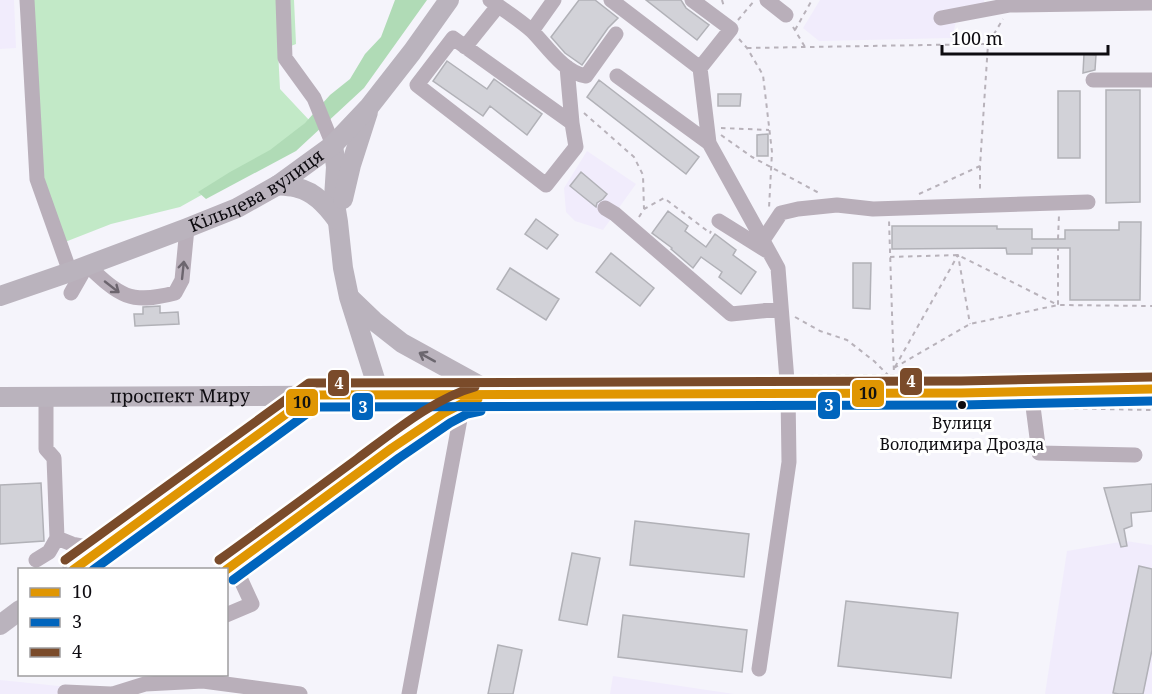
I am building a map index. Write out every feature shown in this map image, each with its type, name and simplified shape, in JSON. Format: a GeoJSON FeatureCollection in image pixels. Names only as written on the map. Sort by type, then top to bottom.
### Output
{"type":"FeatureCollection","features":[{"type":"Feature","properties":{"kind":"main road","name":"Кільцева вулиця"},"geometry":{"type":"LineString","coordinates":[[0,296],[187,228],[237,208],[278,185],[333,145],[369,107],[449,0]]}},
{"type":"Feature","properties":{"kind":"main road"},"geometry":{"type":"LineString","coordinates":[[338,222],[351,165],[369,107]]}},
{"type":"Feature","properties":{"kind":"main road"},"geometry":{"type":"LineString","coordinates":[[333,145],[336,167],[334,198],[343,268],[349,297],[380,395]]}},
{"type":"Feature","properties":{"kind":"main road"},"geometry":{"type":"LineString","coordinates":[[278,185],[299,188],[314,195],[338,222]]}},
{"type":"Feature","properties":{"kind":"main road"},"geometry":{"type":"LineString","coordinates":[[349,297],[402,343],[497,395]]}},
{"type":"Feature","properties":{"kind":"main road","name":"проспект Миру"},"geometry":{"type":"LineString","coordinates":[[0,397],[788,394],[1032,400],[1152,389]]}},
{"type":"Feature","properties":{"kind":"main road"},"geometry":{"type":"LineString","coordinates":[[76,566],[312,395]]}},
{"type":"Feature","properties":{"kind":"main road"},"geometry":{"type":"LineString","coordinates":[[0,625],[18,612]]}},
{"type":"Feature","properties":{"kind":"street"},"geometry":{"type":"LineString","coordinates":[[27,0],[21,17],[36,179],[78,268],[122,295],[143,298],[175,293],[182,280],[187,228]]}},
{"type":"Feature","properties":{"kind":"street"},"geometry":{"type":"LineString","coordinates":[[283,0],[285,58],[314,98],[333,145]]}},
{"type":"Feature","properties":{"kind":"street"},"geometry":{"type":"LineString","coordinates":[[532,31],[554,0]]}},
{"type":"Feature","properties":{"kind":"street"},"geometry":{"type":"LineString","coordinates":[[611,0],[700,68],[709,133],[778,268],[788,394],[789,462],[759,669]]}},
{"type":"Feature","properties":{"kind":"street"},"geometry":{"type":"LineString","coordinates":[[692,0],[731,30],[700,68]]}},
{"type":"Feature","properties":{"kind":"street"},"geometry":{"type":"LineString","coordinates":[[767,0],[786,15]]}},
{"type":"Feature","properties":{"kind":"street"},"geometry":{"type":"LineString","coordinates":[[465,47],[494,3],[532,31],[544,46],[577,75],[586,76],[616,34]]}},
{"type":"Feature","properties":{"kind":"street"},"geometry":{"type":"LineString","coordinates":[[941,18],[1010,3],[1152,3]]}},
{"type":"Feature","properties":{"kind":"street"},"geometry":{"type":"LineString","coordinates":[[567,67],[576,147],[546,186],[417,85],[453,38],[572,123]]}},
{"type":"Feature","properties":{"kind":"street"},"geometry":{"type":"LineString","coordinates":[[618,76],[709,133]]}},
{"type":"Feature","properties":{"kind":"street"},"geometry":{"type":"LineString","coordinates":[[1093,80],[1152,80]]}},
{"type":"Feature","properties":{"kind":"street"},"geometry":{"type":"LineString","coordinates":[[766,246],[781,213],[798,208],[837,205],[873,209],[1088,202]]}},
{"type":"Feature","properties":{"kind":"street"},"geometry":{"type":"LineString","coordinates":[[605,208],[731,314],[781,309]]}},
{"type":"Feature","properties":{"kind":"street"},"geometry":{"type":"LineString","coordinates":[[719,221],[766,246]]}},
{"type":"Feature","properties":{"kind":"street"},"geometry":{"type":"LineString","coordinates":[[71,293],[78,268]]}},
{"type":"Feature","properties":{"kind":"street"},"geometry":{"type":"LineString","coordinates":[[228,614],[252,603],[230,568],[392,448],[444,413],[463,403],[497,395]]}},
{"type":"Feature","properties":{"kind":"street"},"geometry":{"type":"LineString","coordinates":[[46,397],[46,448],[54,458],[64,541],[77,552],[76,566]]}},
{"type":"Feature","properties":{"kind":"street"},"geometry":{"type":"LineString","coordinates":[[1032,400],[1039,453],[1135,455]]}},
{"type":"Feature","properties":{"kind":"street"},"geometry":{"type":"LineString","coordinates":[[410,694],[463,403]]}},
{"type":"Feature","properties":{"kind":"street"},"geometry":{"type":"LineString","coordinates":[[36,560],[64,541],[98,549]]}},
{"type":"Feature","properties":{"kind":"street"},"geometry":{"type":"LineString","coordinates":[[0,625],[18,620]]}},
{"type":"Feature","properties":{"kind":"street"},"geometry":{"type":"LineString","coordinates":[[65,692],[112,694],[145,684],[203,678],[300,694]]}},
{"type":"Feature","properties":{"kind":"path"},"geometry":{"type":"LineString","coordinates":[[755,0],[731,30],[747,48],[763,75],[772,152],[769,207]]}},
{"type":"Feature","properties":{"kind":"path"},"geometry":{"type":"LineString","coordinates":[[795,30],[812,0]]}},
{"type":"Feature","properties":{"kind":"path"},"geometry":{"type":"LineString","coordinates":[[747,48],[988,44],[1010,3]]}},
{"type":"Feature","properties":{"kind":"path"},"geometry":{"type":"LineString","coordinates":[[786,15],[805,47]]}},
{"type":"Feature","properties":{"kind":"path"},"geometry":{"type":"LineString","coordinates":[[577,107],[634,157],[643,176],[644,209],[664,198],[710,233],[719,221]]}},
{"type":"Feature","properties":{"kind":"path"},"geometry":{"type":"LineString","coordinates":[[709,133],[769,130]]}},
{"type":"Feature","properties":{"kind":"path"},"geometry":{"type":"LineString","coordinates":[[709,133],[820,194]]}},
{"type":"Feature","properties":{"kind":"path"},"geometry":{"type":"LineString","coordinates":[[980,166],[980,205]]}},
{"type":"Feature","properties":{"kind":"path"},"geometry":{"type":"LineString","coordinates":[[1058,239],[1060,203]]}},
{"type":"Feature","properties":{"kind":"path"},"geometry":{"type":"LineString","coordinates":[[1058,248],[1058,305]]}},
{"type":"Feature","properties":{"kind":"path"},"geometry":{"type":"LineString","coordinates":[[891,257],[958,255],[1058,305]]}},
{"type":"Feature","properties":{"kind":"path"},"geometry":{"type":"LineString","coordinates":[[958,255],[970,324]]}},
{"type":"Feature","properties":{"kind":"path"},"geometry":{"type":"LineString","coordinates":[[788,394],[894,375],[894,368],[958,255]]}},
{"type":"Feature","properties":{"kind":"path"},"geometry":{"type":"LineString","coordinates":[[894,368],[970,324],[1058,305],[1152,306]]}},
{"type":"Feature","properties":{"kind":"path"},"geometry":{"type":"LineString","coordinates":[[781,309],[820,332],[847,340],[888,375]]}},
{"type":"Feature","properties":{"kind":"path"},"geometry":{"type":"LineString","coordinates":[[788,394],[1032,400],[1152,410]]}},
{"type":"Feature","properties":{"kind":"shaded area"},"geometry":{"type":"Polygon","coordinates":[[[0,0],[14,0],[16,48],[0,49],[0,0]]]}},
{"type":"Feature","properties":{"kind":"shaded area"},"geometry":{"type":"Polygon","coordinates":[[[820,0],[984,0],[984,3],[959,9],[952,38],[819,41],[803,28],[820,0]]]}},
{"type":"Feature","properties":{"kind":"shaded area"},"geometry":{"type":"Polygon","coordinates":[[[587,151],[636,184],[603,230],[575,221],[566,212],[564,188],[587,151]]]}},
{"type":"Feature","properties":{"kind":"shaded area"},"geometry":{"type":"Polygon","coordinates":[[[1126,541],[1152,545],[1152,694],[1045,694],[1067,551],[1126,541]]]}},
{"type":"Feature","properties":{"kind":"shaded area"},"geometry":{"type":"Polygon","coordinates":[[[613,676],[734,694],[610,694],[613,676]]]}},
{"type":"Feature","properties":{"kind":"shaded area"},"geometry":{"type":"Polygon","coordinates":[[[0,680],[137,694],[0,694],[0,680]]]}},
{"type":"Feature","properties":{"kind":"green space"},"geometry":{"type":"Polygon","coordinates":[[[31,0],[294,0],[296,44],[278,51],[280,89],[309,120],[280,145],[239,174],[180,207],[111,224],[65,242],[41,178],[31,0]]]}},
{"type":"Feature","properties":{"kind":"green space"},"geometry":{"type":"Polygon","coordinates":[[[395,0],[427,0],[364,88],[296,151],[206,199],[198,192],[270,150],[305,123],[330,95],[350,79],[365,54],[381,37],[395,0]]]}},
{"type":"Feature","properties":{"kind":"building"},"geometry":{"type":"Polygon","coordinates":[[[579,0],[595,0],[618,18],[608,28],[582,65],[565,53],[551,37],[579,0]]]}},
{"type":"Feature","properties":{"kind":"building"},"geometry":{"type":"Polygon","coordinates":[[[646,0],[681,0],[686,8],[709,25],[697,40],[646,0]]]}},
{"type":"Feature","properties":{"kind":"building"},"geometry":{"type":"Polygon","coordinates":[[[1084,54],[1096,55],[1095,70],[1083,73],[1084,54]]]}},
{"type":"Feature","properties":{"kind":"building"},"geometry":{"type":"Polygon","coordinates":[[[447,61],[487,89],[494,79],[542,114],[527,135],[490,106],[483,116],[433,81],[447,61]]]}},
{"type":"Feature","properties":{"kind":"building"},"geometry":{"type":"Polygon","coordinates":[[[599,80],[699,157],[686,174],[587,97],[599,80]]]}},
{"type":"Feature","properties":{"kind":"building"},"geometry":{"type":"Polygon","coordinates":[[[1106,90],[1140,90],[1140,202],[1106,203],[1106,90]]]}},
{"type":"Feature","properties":{"kind":"building"},"geometry":{"type":"Polygon","coordinates":[[[1058,91],[1080,91],[1080,158],[1058,158],[1058,91]]]}},
{"type":"Feature","properties":{"kind":"building"},"geometry":{"type":"Polygon","coordinates":[[[718,94],[741,94],[740,106],[718,106],[718,94]]]}},
{"type":"Feature","properties":{"kind":"building"},"geometry":{"type":"Polygon","coordinates":[[[768,134],[768,156],[757,156],[757,135],[768,134]]]}},
{"type":"Feature","properties":{"kind":"building"},"geometry":{"type":"Polygon","coordinates":[[[581,172],[607,194],[597,203],[596,207],[570,186],[581,172]]]}},
{"type":"Feature","properties":{"kind":"building"},"geometry":{"type":"Polygon","coordinates":[[[668,211],[688,226],[685,231],[706,247],[715,234],[736,250],[733,255],[756,272],[741,294],[719,277],[722,272],[701,257],[693,268],[652,233],[668,211]]]}},
{"type":"Feature","properties":{"kind":"building"},"geometry":{"type":"Polygon","coordinates":[[[536,219],[558,235],[547,249],[525,234],[536,219]]]}},
{"type":"Feature","properties":{"kind":"building"},"geometry":{"type":"Polygon","coordinates":[[[1119,222],[1141,222],[1140,300],[1070,300],[1070,248],[1032,248],[1032,254],[1007,254],[1006,248],[892,249],[892,226],[997,226],[997,229],[1032,229],[1032,239],[1065,239],[1065,230],[1119,230],[1119,222]]]}},
{"type":"Feature","properties":{"kind":"building"},"geometry":{"type":"Polygon","coordinates":[[[611,253],[654,288],[640,306],[596,272],[611,253]]]}},
{"type":"Feature","properties":{"kind":"building"},"geometry":{"type":"Polygon","coordinates":[[[853,263],[871,263],[870,309],[853,308],[853,263]]]}},
{"type":"Feature","properties":{"kind":"building"},"geometry":{"type":"Polygon","coordinates":[[[510,268],[559,299],[546,320],[497,289],[510,268]]]}},
{"type":"Feature","properties":{"kind":"building"},"geometry":{"type":"Polygon","coordinates":[[[160,306],[160,313],[178,312],[179,324],[135,326],[134,314],[143,314],[143,307],[160,306]]]}},
{"type":"Feature","properties":{"kind":"building"},"geometry":{"type":"Polygon","coordinates":[[[41,483],[44,541],[0,544],[0,485],[41,483]]]}},
{"type":"Feature","properties":{"kind":"building"},"geometry":{"type":"Polygon","coordinates":[[[1152,484],[1152,511],[1131,513],[1132,526],[1124,529],[1127,546],[1121,547],[1104,488],[1152,484]]]}},
{"type":"Feature","properties":{"kind":"building"},"geometry":{"type":"Polygon","coordinates":[[[635,521],[749,534],[744,577],[630,565],[635,521]]]}},
{"type":"Feature","properties":{"kind":"building"},"geometry":{"type":"Polygon","coordinates":[[[572,553],[600,558],[587,625],[559,620],[572,553]]]}},
{"type":"Feature","properties":{"kind":"building"},"geometry":{"type":"Polygon","coordinates":[[[1139,566],[1152,569],[1152,650],[1143,694],[1113,693],[1139,566]]]}},
{"type":"Feature","properties":{"kind":"building"},"geometry":{"type":"Polygon","coordinates":[[[846,601],[958,613],[951,678],[838,666],[846,601]]]}},
{"type":"Feature","properties":{"kind":"building"},"geometry":{"type":"Polygon","coordinates":[[[623,615],[747,630],[742,672],[618,657],[623,615]]]}},
{"type":"Feature","properties":{"kind":"building"},"geometry":{"type":"Polygon","coordinates":[[[498,645],[522,650],[513,694],[488,694],[498,645]]]}},
{"type":"Feature","properties":{"kind":"transit line","name":"4"},"geometry":{"type":"LineString","coordinates":[[65,560],[309,383],[961,381],[1152,377]]}},
{"type":"Feature","properties":{"kind":"transit line","name":"4"},"geometry":{"type":"LineString","coordinates":[[219,560],[413,418],[444,399],[475,387]]}},
{"type":"Feature","properties":{"kind":"transit line","name":"10"},"geometry":{"type":"LineString","coordinates":[[76,568],[312,395],[961,393],[1152,389]]}},
{"type":"Feature","properties":{"kind":"transit line","name":"10"},"geometry":{"type":"LineString","coordinates":[[228,569],[392,448],[444,413],[463,403],[478,399]]}},
{"type":"Feature","properties":{"kind":"transit line","name":"3"},"geometry":{"type":"LineString","coordinates":[[96,568],[316,407],[961,405],[1152,401]]}},
{"type":"Feature","properties":{"kind":"transit line","name":"3"},"geometry":{"type":"LineString","coordinates":[[233,580],[450,423],[467,414],[481,411]]}},
{"type":"Feature","properties":{"kind":"place","name":"Вулиця Володимира Дрозда"},"geometry":{"type":"Point","coordinates":[962,405]}}]}
